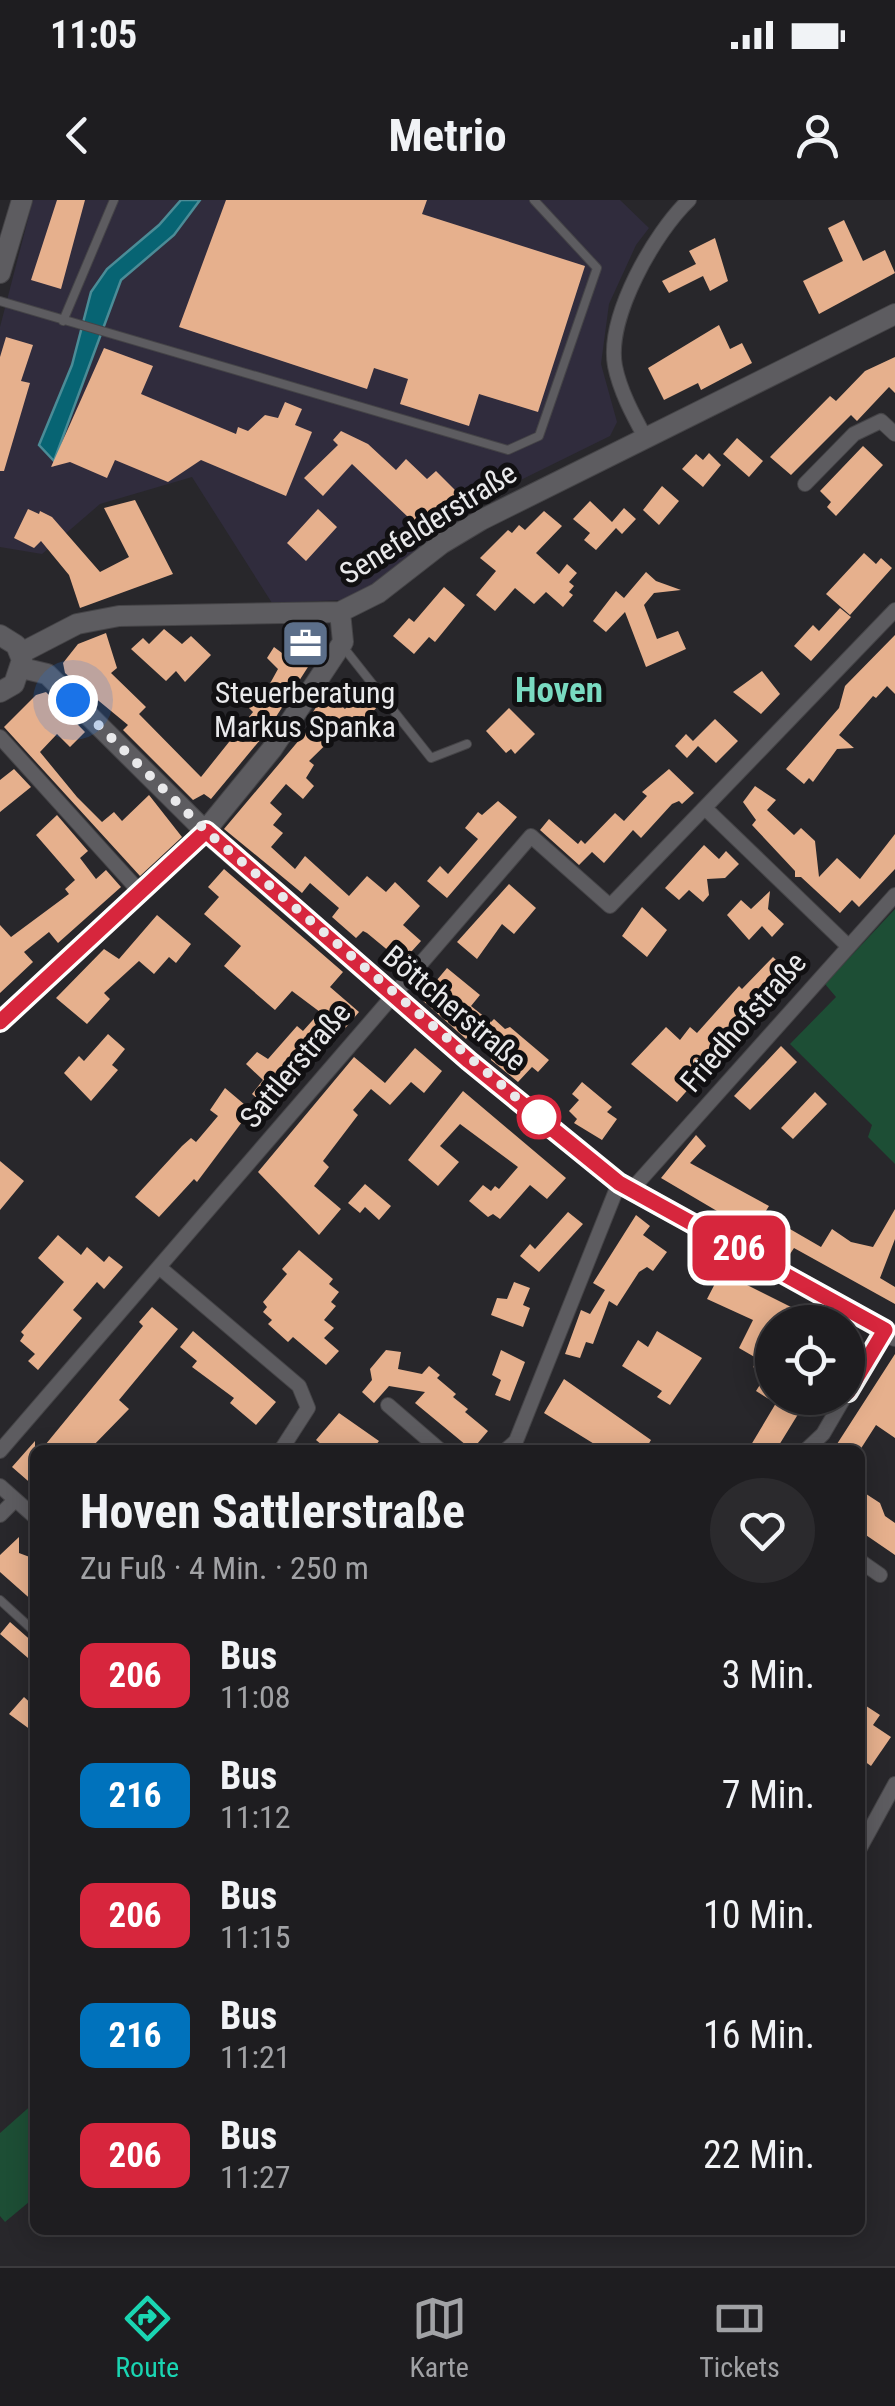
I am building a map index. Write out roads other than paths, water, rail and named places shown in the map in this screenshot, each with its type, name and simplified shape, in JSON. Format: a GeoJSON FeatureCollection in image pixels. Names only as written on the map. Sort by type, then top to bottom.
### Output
{"type":"FeatureCollection","features":[{"type":"Feature","properties":{"kind":"main road"},"geometry":{"type":"LineString","coordinates":[[0,273],[22,200]]}},
{"type":"Feature","properties":{"kind":"main road","name":"Senefelderstraße"},"geometry":{"type":"LineString","coordinates":[[22,660],[77,624],[119,616],[340,612],[378,593],[440,544],[481,520],[895,314]]}},
{"type":"Feature","properties":{"kind":"main road"},"geometry":{"type":"LineString","coordinates":[[206,831],[272,749],[341,644],[340,612]]}},
{"type":"Feature","properties":{"kind":"main road","name":"Böttcherstraße"},"geometry":{"type":"LineString","coordinates":[[0,634],[22,660],[47,674],[206,831],[391,994],[626,1185],[890,1333]]}},
{"type":"Feature","properties":{"kind":"main road"},"geometry":{"type":"LineString","coordinates":[[0,692],[14,684],[22,660]]}},
{"type":"Feature","properties":{"kind":"street"},"geometry":{"type":"LineString","coordinates":[[645,437],[614,362],[622,315],[646,255],[689,200]]}},
{"type":"Feature","properties":{"kind":"street"},"geometry":{"type":"LineString","coordinates":[[805,484],[854,434],[881,420],[895,434]]}},
{"type":"Feature","properties":{"kind":"street","name":"Sattlerstraße"},"geometry":{"type":"LineString","coordinates":[[0,1450],[531,836],[610,906],[707,810],[895,610]]}},
{"type":"Feature","properties":{"kind":"street"},"geometry":{"type":"LineString","coordinates":[[0,737],[140,892]]}},
{"type":"Feature","properties":{"kind":"street"},"geometry":{"type":"LineString","coordinates":[[707,810],[847,946]]}},
{"type":"Feature","properties":{"kind":"street"},"geometry":{"type":"LineString","coordinates":[[0,1022],[206,831]]}},
{"type":"Feature","properties":{"kind":"street","name":"Friedhofstraße"},"geometry":{"type":"LineString","coordinates":[[511,1445],[626,1185],[895,894]]}},
{"type":"Feature","properties":{"kind":"street"},"geometry":{"type":"LineString","coordinates":[[158,1267],[299,1386],[308,1408],[293,1444]]}},
{"type":"Feature","properties":{"kind":"street"},"geometry":{"type":"LineString","coordinates":[[865,1368],[890,1333]]}},
{"type":"Feature","properties":{"kind":"street"},"geometry":{"type":"LineString","coordinates":[[388,1405],[434,1445]]}},
{"type":"Feature","properties":{"kind":"street"},"geometry":{"type":"LineString","coordinates":[[811,1445],[834,1415]]}},
{"type":"Feature","properties":{"kind":"street"},"geometry":{"type":"LineString","coordinates":[[0,1486],[30,1513]]}},
{"type":"Feature","properties":{"kind":"street"},"geometry":{"type":"LineString","coordinates":[[0,1515],[15,1500]]}},
{"type":"Feature","properties":{"kind":"street"},"geometry":{"type":"LineString","coordinates":[[865,1564],[880,1574]]}},
{"type":"Feature","properties":{"kind":"street"},"geometry":{"type":"LineString","coordinates":[[865,1839],[895,1784]]}},
{"type":"Feature","properties":{"kind":"lane"},"geometry":{"type":"LineString","coordinates":[[63,321],[114,200]]}},
{"type":"Feature","properties":{"kind":"lane"},"geometry":{"type":"LineString","coordinates":[[0,301],[508,450],[539,436],[597,268],[534,200]]}},
{"type":"Feature","properties":{"kind":"lane"},"geometry":{"type":"LineString","coordinates":[[341,644],[431,758],[467,744]]}},
{"type":"Feature","properties":{"kind":"lane"},"geometry":{"type":"LineString","coordinates":[[0,1600],[30,1627]]}},
{"type":"Feature","properties":{"kind":"water"},"geometry":{"type":"Polygon","coordinates":[[[181,200],[200,200],[174,235],[121,280],[54,461],[39,445],[72,365],[91,292],[107,269],[159,225],[181,200]]]}},
{"type":"Feature","properties":{"kind":"place","name":"Steuerberatung Markus Spanka"},"geometry":{"type":"Point","coordinates":[305,643]}},
{"type":"Feature","properties":{"kind":"district","name":"Hoven"},"geometry":{"type":"Point","coordinates":[559,690]}}]}
